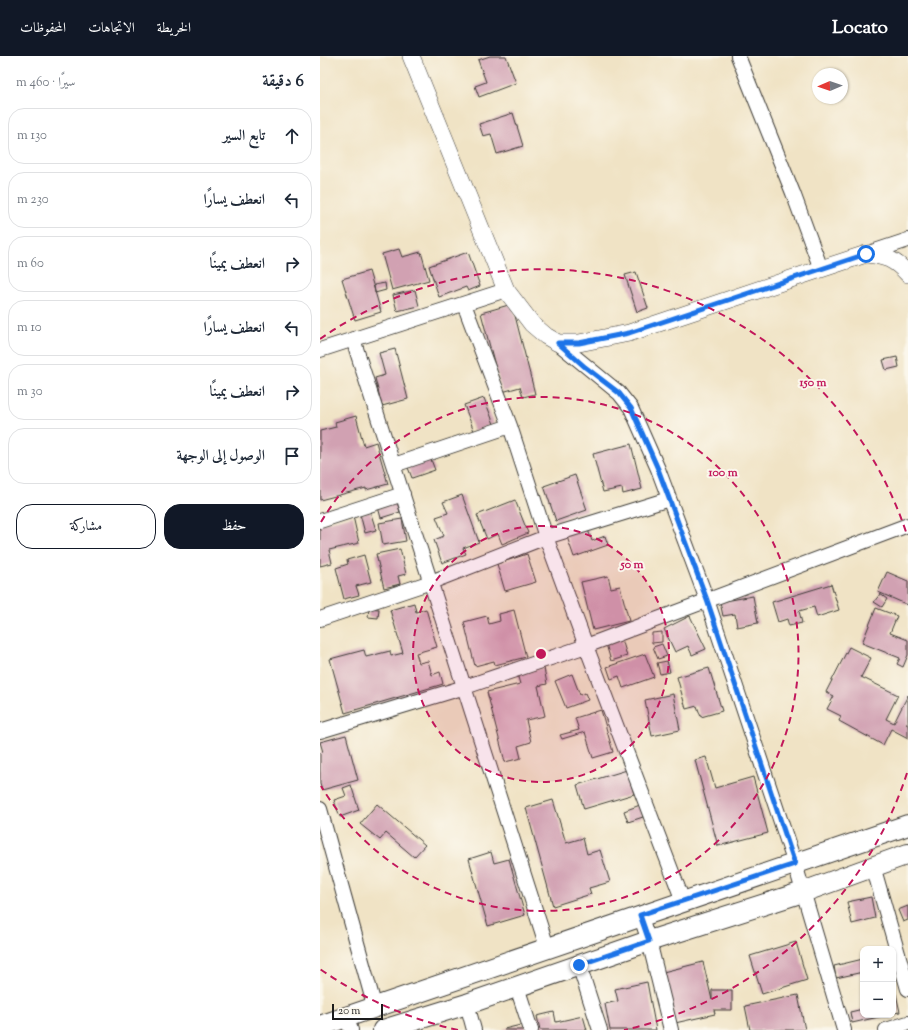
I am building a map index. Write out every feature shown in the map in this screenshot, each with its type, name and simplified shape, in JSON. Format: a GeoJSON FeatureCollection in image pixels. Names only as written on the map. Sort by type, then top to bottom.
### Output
{"type":"FeatureCollection","features":[{"type":"Feature","properties":{"kind":"main road"},"geometry":{"type":"LineString","coordinates":[[320,1026],[349,1023],[375,1008],[547,947],[908,825]]}},
{"type":"Feature","properties":{"kind":"main road"},"geometry":{"type":"LineString","coordinates":[[383,1030],[518,987],[649,941],[803,892],[908,854]]}},
{"type":"Feature","properties":{"kind":"street"},"geometry":{"type":"LineString","coordinates":[[411,56],[506,290],[532,324],[546,336],[558,343],[585,367],[619,393],[631,408],[669,499],[707,600],[795,864],[844,1030]]}},
{"type":"Feature","properties":{"kind":"street"},"geometry":{"type":"LineString","coordinates":[[738,56],[793,193],[821,269]]}},
{"type":"Feature","properties":{"kind":"street"},"geometry":{"type":"LineString","coordinates":[[558,343],[579,343],[629,333],[908,240]]}},
{"type":"Feature","properties":{"kind":"street"},"geometry":{"type":"LineString","coordinates":[[866,254],[885,256],[898,264],[908,274]]}},
{"type":"Feature","properties":{"kind":"street"},"geometry":{"type":"LineString","coordinates":[[320,350],[506,290]]}},
{"type":"Feature","properties":{"kind":"street"},"geometry":{"type":"LineString","coordinates":[[464,304],[510,426],[546,537],[586,646],[683,900]]}},
{"type":"Feature","properties":{"kind":"street"},"geometry":{"type":"LineString","coordinates":[[353,340],[547,947]]}},
{"type":"Feature","properties":{"kind":"street"},"geometry":{"type":"LineString","coordinates":[[394,465],[510,426]]}},
{"type":"Feature","properties":{"kind":"street"},"geometry":{"type":"LineString","coordinates":[[320,521],[403,494]]}},
{"type":"Feature","properties":{"kind":"street"},"geometry":{"type":"LineString","coordinates":[[320,619],[431,582],[546,537],[669,499]]}},
{"type":"Feature","properties":{"kind":"street"},"geometry":{"type":"LineString","coordinates":[[320,731],[465,687],[586,646],[908,525]]}},
{"type":"Feature","properties":{"kind":"street"},"geometry":{"type":"LineString","coordinates":[[320,809],[375,1008]]}},
{"type":"Feature","properties":{"kind":"street"},"geometry":{"type":"LineString","coordinates":[[873,866],[908,989]]}},
{"type":"Feature","properties":{"kind":"street"},"geometry":{"type":"LineString","coordinates":[[640,915],[649,941],[671,1030]]}},
{"type":"Feature","properties":{"kind":"street"},"geometry":{"type":"LineString","coordinates":[[579,965],[600,1030]]}},
{"type":"Feature","properties":{"kind":"street"},"geometry":{"type":"LineString","coordinates":[[518,987],[531,1030]]}},
{"type":"Feature","properties":{"kind":"street"},"geometry":{"type":"LineString","coordinates":[[466,1004],[474,1030]]}},
{"type":"Feature","properties":{"kind":"street"},"geometry":{"type":"LineString","coordinates":[[886,1030],[908,1023]]}},
{"type":"Feature","properties":{"kind":"building"},"geometry":{"type":"Polygon","coordinates":[[[490,56],[506,56],[516,83],[479,97],[475,86],[486,82],[478,60],[490,56]]]}},
{"type":"Feature","properties":{"kind":"building"},"geometry":{"type":"Polygon","coordinates":[[[513,113],[523,146],[497,154],[491,134],[483,136],[479,124],[513,113]]]}},
{"type":"Feature","properties":{"kind":"building"},"geometry":{"type":"Polygon","coordinates":[[[399,249],[402,257],[421,252],[429,280],[392,290],[382,254],[399,249]]]}},
{"type":"Feature","properties":{"kind":"building"},"geometry":{"type":"Polygon","coordinates":[[[468,252],[480,286],[468,291],[466,287],[439,297],[429,266],[468,252]]]}},
{"type":"Feature","properties":{"kind":"building"},"geometry":{"type":"Polygon","coordinates":[[[369,271],[381,312],[355,320],[342,279],[369,271]]]}},
{"type":"Feature","properties":{"kind":"building"},"geometry":{"type":"Polygon","coordinates":[[[636,272],[648,308],[637,312],[625,275],[636,272]]]}},
{"type":"Feature","properties":{"kind":"building"},"geometry":{"type":"Polygon","coordinates":[[[385,283],[386,290],[375,293],[374,285],[385,283]]]}},
{"type":"Feature","properties":{"kind":"building"},"geometry":{"type":"Polygon","coordinates":[[[415,290],[419,306],[397,311],[393,295],[415,290]]]}},
{"type":"Feature","properties":{"kind":"building"},"geometry":{"type":"Polygon","coordinates":[[[512,304],[535,394],[523,397],[520,387],[502,392],[481,313],[512,304]]]}},
{"type":"Feature","properties":{"kind":"building"},"geometry":{"type":"Polygon","coordinates":[[[395,349],[408,399],[382,406],[375,378],[385,375],[379,353],[395,349]]]}},
{"type":"Feature","properties":{"kind":"building"},"geometry":{"type":"Polygon","coordinates":[[[897,357],[899,367],[886,370],[883,360],[897,357]]]}},
{"type":"Feature","properties":{"kind":"building"},"geometry":{"type":"Polygon","coordinates":[[[484,398],[494,424],[474,431],[464,405],[484,398]]]}},
{"type":"Feature","properties":{"kind":"building"},"geometry":{"type":"Polygon","coordinates":[[[356,416],[364,446],[376,442],[388,484],[320,500],[320,431],[336,427],[335,422],[356,416]]]}},
{"type":"Feature","properties":{"kind":"building"},"geometry":{"type":"Polygon","coordinates":[[[631,444],[642,489],[623,494],[622,488],[603,492],[593,454],[631,444]]]}},
{"type":"Feature","properties":{"kind":"building"},"geometry":{"type":"Polygon","coordinates":[[[430,457],[435,470],[412,478],[407,465],[430,457]]]}},
{"type":"Feature","properties":{"kind":"building"},"geometry":{"type":"Polygon","coordinates":[[[575,475],[587,510],[556,521],[544,486],[575,475]]]}},
{"type":"Feature","properties":{"kind":"building"},"geometry":{"type":"Polygon","coordinates":[[[462,495],[479,542],[463,548],[466,554],[442,563],[434,540],[444,536],[436,517],[448,513],[443,502],[462,495]]]}},
{"type":"Feature","properties":{"kind":"building"},"geometry":{"type":"Polygon","coordinates":[[[515,500],[528,533],[502,544],[498,534],[487,539],[477,515],[515,500]]]}},
{"type":"Feature","properties":{"kind":"building"},"geometry":{"type":"Polygon","coordinates":[[[397,502],[400,512],[381,518],[378,507],[397,502]]]}},
{"type":"Feature","properties":{"kind":"building"},"geometry":{"type":"Polygon","coordinates":[[[370,511],[376,530],[365,533],[360,514],[370,511]]]}},
{"type":"Feature","properties":{"kind":"building"},"geometry":{"type":"Polygon","coordinates":[[[353,516],[359,543],[329,550],[332,563],[320,566],[320,524],[353,516]]]}},
{"type":"Feature","properties":{"kind":"building"},"geometry":{"type":"Polygon","coordinates":[[[402,519],[406,541],[383,545],[379,523],[402,519]]]}},
{"type":"Feature","properties":{"kind":"building"},"geometry":{"type":"Polygon","coordinates":[[[587,527],[592,541],[605,536],[608,545],[574,557],[566,534],[587,527]]]}},
{"type":"Feature","properties":{"kind":"building"},"geometry":{"type":"Polygon","coordinates":[[[400,549],[406,574],[398,576],[400,584],[384,588],[376,554],[400,549]]]}},
{"type":"Feature","properties":{"kind":"building"},"geometry":{"type":"Polygon","coordinates":[[[527,554],[536,582],[505,591],[497,564],[527,554]]]}},
{"type":"Feature","properties":{"kind":"building"},"geometry":{"type":"Polygon","coordinates":[[[364,555],[371,582],[356,586],[359,595],[344,599],[336,568],[348,564],[347,560],[364,555]]]}},
{"type":"Feature","properties":{"kind":"building"},"geometry":{"type":"Polygon","coordinates":[[[887,572],[908,581],[908,605],[878,592],[887,572]]]}},
{"type":"Feature","properties":{"kind":"building"},"geometry":{"type":"Polygon","coordinates":[[[608,576],[611,588],[620,586],[629,621],[593,630],[581,582],[608,576]]]}},
{"type":"Feature","properties":{"kind":"building"},"geometry":{"type":"Polygon","coordinates":[[[831,584],[839,610],[817,617],[814,607],[799,611],[802,623],[789,626],[787,619],[778,622],[772,602],[831,584]]]}},
{"type":"Feature","properties":{"kind":"building"},"geometry":{"type":"Polygon","coordinates":[[[880,594],[887,599],[882,607],[874,602],[880,594]]]}},
{"type":"Feature","properties":{"kind":"building"},"geometry":{"type":"Polygon","coordinates":[[[753,596],[758,623],[737,627],[735,614],[723,616],[720,602],[753,596]]]}},
{"type":"Feature","properties":{"kind":"building"},"geometry":{"type":"Polygon","coordinates":[[[414,603],[416,612],[426,609],[437,647],[416,653],[419,663],[428,661],[432,675],[440,672],[443,684],[345,713],[330,659],[364,650],[366,657],[390,651],[391,656],[403,653],[390,610],[414,603]]]}},
{"type":"Feature","properties":{"kind":"building"},"geometry":{"type":"Polygon","coordinates":[[[369,608],[379,609],[378,618],[368,617],[369,608]]]}},
{"type":"Feature","properties":{"kind":"building"},"geometry":{"type":"Polygon","coordinates":[[[876,608],[897,616],[890,633],[908,640],[908,655],[903,667],[897,664],[900,658],[862,643],[876,608]]]}},
{"type":"Feature","properties":{"kind":"building"},"geometry":{"type":"Polygon","coordinates":[[[514,610],[526,657],[495,665],[494,661],[475,666],[464,622],[487,616],[489,624],[500,621],[499,614],[514,610]]]}},
{"type":"Feature","properties":{"kind":"building"},"geometry":{"type":"Polygon","coordinates":[[[690,616],[706,649],[692,655],[688,646],[675,652],[664,629],[690,616]]]}},
{"type":"Feature","properties":{"kind":"building"},"geometry":{"type":"Polygon","coordinates":[[[662,632],[662,642],[652,643],[652,633],[662,632]]]}},
{"type":"Feature","properties":{"kind":"building"},"geometry":{"type":"Polygon","coordinates":[[[622,639],[627,656],[611,661],[606,644],[622,639]]]}},
{"type":"Feature","properties":{"kind":"building"},"geometry":{"type":"Polygon","coordinates":[[[662,644],[667,656],[658,659],[653,647],[662,644]]]}},
{"type":"Feature","properties":{"kind":"building"},"geometry":{"type":"Polygon","coordinates":[[[849,647],[871,658],[861,677],[898,695],[886,719],[894,723],[908,695],[908,721],[906,724],[908,725],[908,738],[891,729],[883,745],[839,721],[841,716],[827,709],[834,696],[826,692],[849,647]]]}},
{"type":"Feature","properties":{"kind":"building"},"geometry":{"type":"Polygon","coordinates":[[[645,654],[654,677],[623,688],[619,676],[611,679],[607,667],[645,654]]]}},
{"type":"Feature","properties":{"kind":"building"},"geometry":{"type":"Polygon","coordinates":[[[667,661],[670,672],[660,674],[657,663],[667,661]]]}},
{"type":"Feature","properties":{"kind":"building"},"geometry":{"type":"Polygon","coordinates":[[[544,668],[547,684],[538,686],[545,716],[526,720],[531,742],[518,746],[521,758],[505,762],[487,692],[520,684],[517,674],[544,668]]]}},
{"type":"Feature","properties":{"kind":"building"},"geometry":{"type":"Polygon","coordinates":[[[709,668],[722,711],[701,717],[697,706],[686,709],[677,677],[709,668]]]}},
{"type":"Feature","properties":{"kind":"building"},"geometry":{"type":"Polygon","coordinates":[[[572,674],[580,695],[585,693],[588,700],[566,708],[555,681],[572,674]]]}},
{"type":"Feature","properties":{"kind":"building"},"geometry":{"type":"Polygon","coordinates":[[[673,694],[680,730],[652,736],[645,700],[673,694]]]}},
{"type":"Feature","properties":{"kind":"building"},"geometry":{"type":"Polygon","coordinates":[[[601,710],[613,752],[593,758],[585,732],[562,739],[560,735],[579,730],[575,718],[601,710]]]}},
{"type":"Feature","properties":{"kind":"building"},"geometry":{"type":"Polygon","coordinates":[[[346,735],[358,780],[322,790],[320,784],[320,753],[323,752],[320,742],[346,735]]]}},
{"type":"Feature","properties":{"kind":"building"},"geometry":{"type":"Polygon","coordinates":[[[706,757],[715,788],[753,777],[768,833],[718,846],[695,760],[706,757]]]}},
{"type":"Feature","properties":{"kind":"building"},"geometry":{"type":"Polygon","coordinates":[[[627,770],[634,794],[584,809],[577,785],[627,770]]]}},
{"type":"Feature","properties":{"kind":"building"},"geometry":{"type":"Polygon","coordinates":[[[351,785],[359,810],[340,817],[334,800],[346,796],[343,788],[351,785]]]}},
{"type":"Feature","properties":{"kind":"building"},"geometry":{"type":"Polygon","coordinates":[[[553,800],[566,843],[583,838],[587,854],[600,850],[610,882],[589,888],[591,894],[553,906],[526,808],[553,800]]]}},
{"type":"Feature","properties":{"kind":"building"},"geometry":{"type":"Polygon","coordinates":[[[377,804],[425,845],[414,857],[386,833],[380,840],[360,824],[377,804]]]}},
{"type":"Feature","properties":{"kind":"building"},"geometry":{"type":"Polygon","coordinates":[[[640,805],[643,817],[628,822],[624,811],[640,805]]]}},
{"type":"Feature","properties":{"kind":"building"},"geometry":{"type":"Polygon","coordinates":[[[491,852],[494,863],[509,859],[525,915],[488,926],[469,859],[491,852]]]}},
{"type":"Feature","properties":{"kind":"building"},"geometry":{"type":"Polygon","coordinates":[[[871,897],[875,918],[852,924],[847,902],[871,897]]]}},
{"type":"Feature","properties":{"kind":"building"},"geometry":{"type":"Polygon","coordinates":[[[908,906],[908,920],[903,922],[898,910],[908,906]]]}},
{"type":"Feature","properties":{"kind":"building"},"geometry":{"type":"Polygon","coordinates":[[[796,942],[807,980],[762,994],[750,956],[796,942]]]}},
{"type":"Feature","properties":{"kind":"building"},"geometry":{"type":"Polygon","coordinates":[[[860,960],[860,973],[836,978],[834,966],[860,960]]]}},
{"type":"Feature","properties":{"kind":"building"},"geometry":{"type":"Polygon","coordinates":[[[703,962],[712,1000],[712,990],[732,990],[732,1010],[714,1010],[715,1014],[675,1023],[663,972],[703,962]]]}},
{"type":"Feature","properties":{"kind":"building"},"geometry":{"type":"Polygon","coordinates":[[[647,982],[656,1030],[610,1030],[605,1004],[618,1001],[615,989],[647,982]]]}},
{"type":"Feature","properties":{"kind":"building"},"geometry":{"type":"Polygon","coordinates":[[[896,994],[900,1012],[896,1013],[896,994]]]}},
{"type":"Feature","properties":{"kind":"building"},"geometry":{"type":"Polygon","coordinates":[[[798,995],[805,1030],[750,1030],[745,1006],[798,995]]]}},
{"type":"Feature","properties":{"kind":"building"},"geometry":{"type":"Polygon","coordinates":[[[860,1010],[860,1018],[874,1018],[852,1023],[850,1012],[860,1010]]]}},
{"type":"Feature","properties":{"kind":"building"},"geometry":{"type":"Polygon","coordinates":[[[554,1012],[556,1022],[583,1016],[587,1030],[540,1030],[537,1016],[554,1012]]]}},
{"type":"Feature","properties":{"kind":"building"},"geometry":{"type":"Polygon","coordinates":[[[525,1024],[527,1030],[504,1030],[504,1029],[525,1024]]]}},
{"type":"Feature","properties":{"kind":"route"},"geometry":{"type":"LineString","coordinates":[[579,965],[649,941],[640,915],[795,864],[707,600],[658,469],[631,408],[619,393],[607,382],[585,367],[558,343],[579,343],[629,333],[866,254]]}}]}
